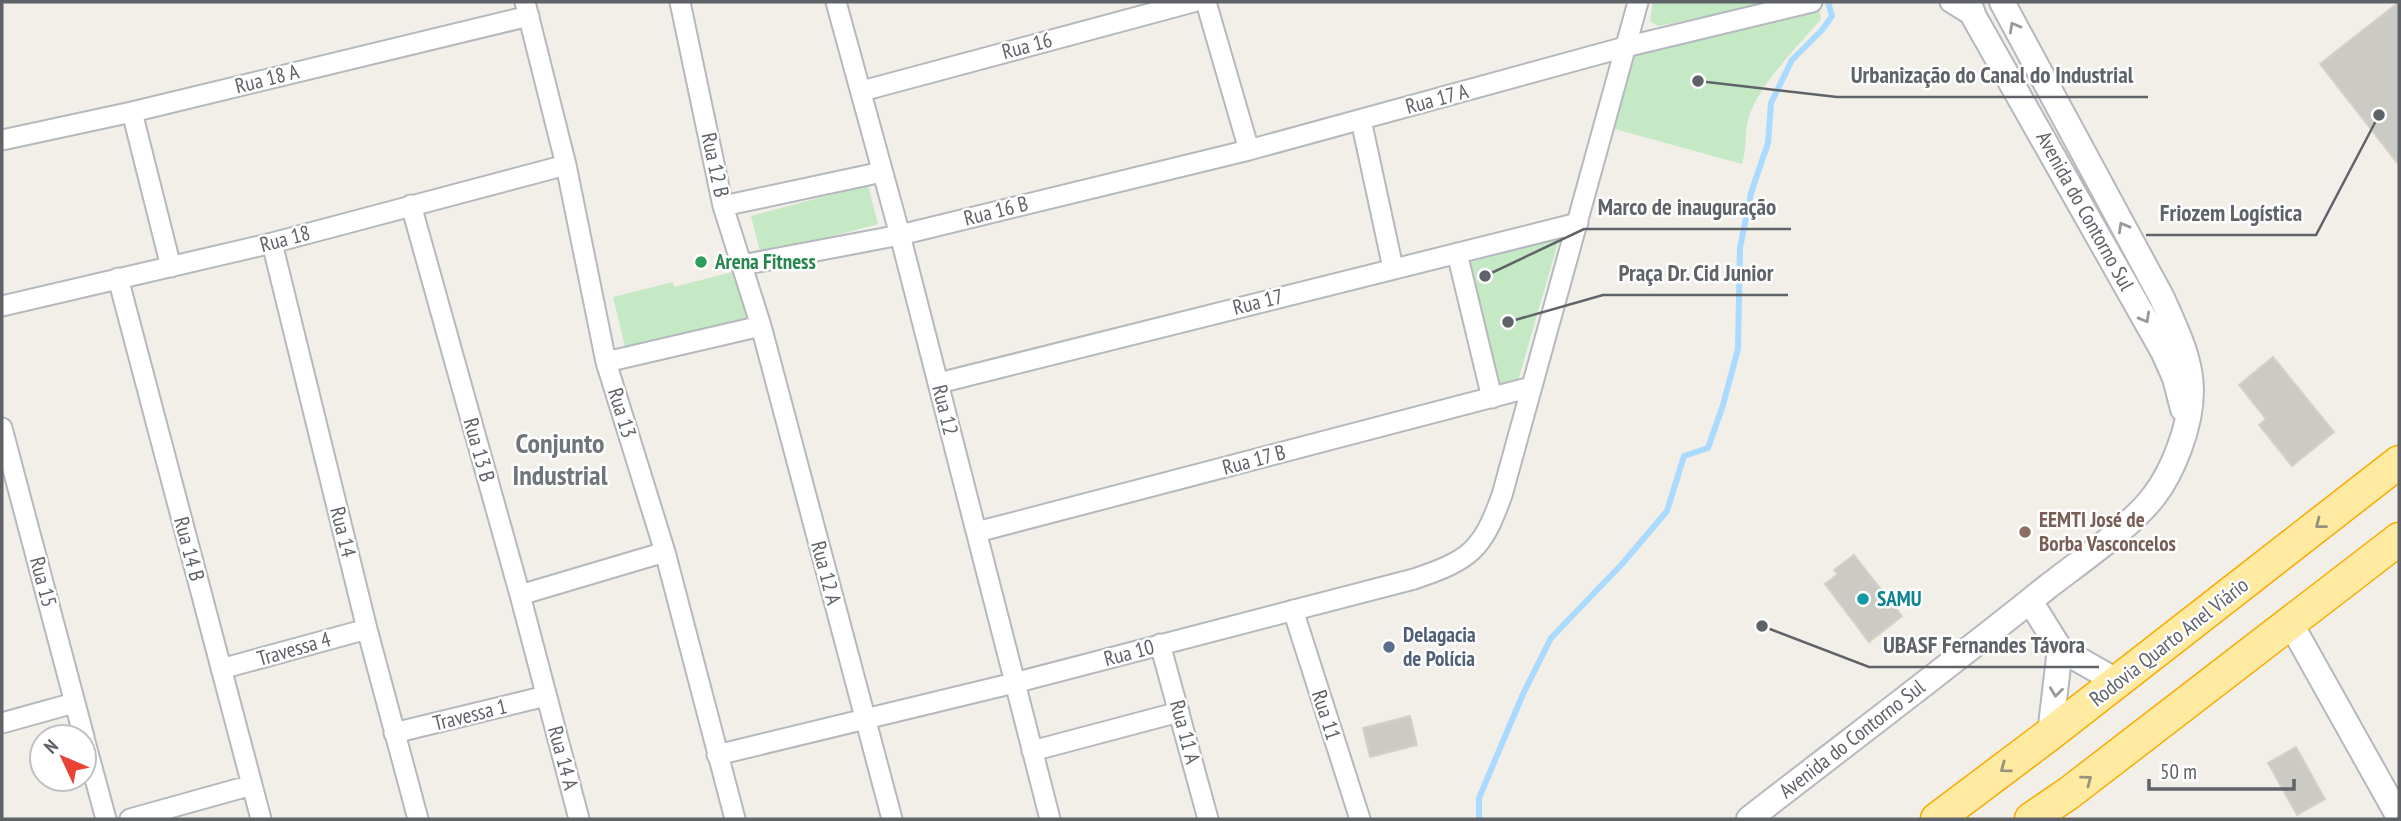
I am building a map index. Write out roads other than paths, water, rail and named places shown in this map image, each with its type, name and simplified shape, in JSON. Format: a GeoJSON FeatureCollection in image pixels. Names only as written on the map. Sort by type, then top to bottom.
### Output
{"type":"FeatureCollection","features":[{"type":"Feature","properties":{"kind":"highway","name":"Rodovia Quarto Anel Viário"},"geometry":{"type":"LineString","coordinates":[[1937,819],[2118,682],[2399,462]]}},
{"type":"Feature","properties":{"kind":"highway"},"geometry":{"type":"LineString","coordinates":[[2031,819],[2069,793],[2399,539]]}},
{"type":"Feature","properties":{"kind":"street","name":"Rua 12 B"},"geometry":{"type":"LineString","coordinates":[[680,2],[723,206],[761,326]]}},
{"type":"Feature","properties":{"kind":"street","name":"Rua 12"},"geometry":{"type":"LineString","coordinates":[[836,2],[900,234],[1050,819]]}},
{"type":"Feature","properties":{"kind":"street","name":"Rua 16"},"geometry":{"type":"LineString","coordinates":[[862,91],[1193,2]]}},
{"type":"Feature","properties":{"kind":"street"},"geometry":{"type":"LineString","coordinates":[[1206,2],[1248,150]]}},
{"type":"Feature","properties":{"kind":"street","name":"Rua 10"},"geometry":{"type":"LineString","coordinates":[[717,755],[1014,683],[1414,579],[1447,568],[1464,558],[1486,535],[1502,495],[1638,2]]}},
{"type":"Feature","properties":{"kind":"street","name":"Rua 17 A"},"geometry":{"type":"LineString","coordinates":[[1248,150],[1625,47],[1812,2]]}},
{"type":"Feature","properties":{"kind":"street"},"geometry":{"type":"LineString","coordinates":[[1950,2],[1972,9]]}},
{"type":"Feature","properties":{"kind":"street","name":"Avenida do Contorno Sul"},"geometry":{"type":"LineString","coordinates":[[1749,819],[2030,601],[2137,514],[2154,497],[2169,472],[2186,426],[2193,385],[2185,348],[2162,298],[2002,2]]}},
{"type":"Feature","properties":{"kind":"street","name":"Rua 18 A"},"geometry":{"type":"LineString","coordinates":[[3,136],[132,112],[527,9]]}},
{"type":"Feature","properties":{"kind":"street","name":"Rua 13"},"geometry":{"type":"LineString","coordinates":[[527,9],[566,165],[606,362],[664,552],[735,819]]}},
{"type":"Feature","properties":{"kind":"street","name":"Avenida do Contorno Sul"},"geometry":{"type":"LineString","coordinates":[[1972,9],[2163,351],[2175,378],[2186,426]]}},
{"type":"Feature","properties":{"kind":"street"},"geometry":{"type":"LineString","coordinates":[[132,112],[171,267]]}},
{"type":"Feature","properties":{"kind":"street"},"geometry":{"type":"LineString","coordinates":[[1361,120],[1393,268]]}},
{"type":"Feature","properties":{"kind":"street","name":"Rua 16 B"},"geometry":{"type":"LineString","coordinates":[[742,265],[900,234],[1248,150]]}},
{"type":"Feature","properties":{"kind":"street","name":"Rua 18"},"geometry":{"type":"LineString","coordinates":[[2,306],[272,243],[566,165]]}},
{"type":"Feature","properties":{"kind":"street"},"geometry":{"type":"LineString","coordinates":[[723,206],[882,172]]}},
{"type":"Feature","properties":{"kind":"street","name":"Rua 13 B"},"geometry":{"type":"LineString","coordinates":[[411,205],[546,696]]}},
{"type":"Feature","properties":{"kind":"street","name":"Rua 17"},"geometry":{"type":"LineString","coordinates":[[939,383],[1578,223]]}},
{"type":"Feature","properties":{"kind":"street","name":"Rua 14"},"geometry":{"type":"LineString","coordinates":[[272,243],[367,629],[418,819]]}},
{"type":"Feature","properties":{"kind":"street"},"geometry":{"type":"LineString","coordinates":[[1457,253],[1492,398]]}},
{"type":"Feature","properties":{"kind":"street","name":"Rua 14 B"},"geometry":{"type":"LineString","coordinates":[[118,278],[261,819]]}},
{"type":"Feature","properties":{"kind":"street"},"geometry":{"type":"LineString","coordinates":[[606,362],[761,326]]}},
{"type":"Feature","properties":{"kind":"street","name":"Rua 12 A"},"geometry":{"type":"LineString","coordinates":[[761,326],[892,819]]}},
{"type":"Feature","properties":{"kind":"street","name":"Rua 17 B"},"geometry":{"type":"LineString","coordinates":[[977,532],[1531,387]]}},
{"type":"Feature","properties":{"kind":"street","name":"Rua 15"},"geometry":{"type":"LineString","coordinates":[[2,428],[80,723]]}},
{"type":"Feature","properties":{"kind":"street"},"geometry":{"type":"LineString","coordinates":[[520,595],[664,552]]}},
{"type":"Feature","properties":{"kind":"street"},"geometry":{"type":"LineString","coordinates":[[2030,601],[2060,649],[2118,682]]}},
{"type":"Feature","properties":{"kind":"street","name":"Rua 11"},"geometry":{"type":"LineString","coordinates":[[1293,610],[1360,819]]}},
{"type":"Feature","properties":{"kind":"street"},"geometry":{"type":"LineString","coordinates":[[2291,624],[2317,666],[2399,817]]}},
{"type":"Feature","properties":{"kind":"street","name":"Travessa 4"},"geometry":{"type":"LineString","coordinates":[[221,669],[367,629]]}},
{"type":"Feature","properties":{"kind":"street","name":"Rua 11 A"},"geometry":{"type":"LineString","coordinates":[[1160,644],[1208,819]]}},
{"type":"Feature","properties":{"kind":"street"},"geometry":{"type":"LineString","coordinates":[[2050,734],[2060,649]]}},
{"type":"Feature","properties":{"kind":"street","name":"Travessa 1"},"geometry":{"type":"LineString","coordinates":[[394,733],[546,696]]}},
{"type":"Feature","properties":{"kind":"street","name":"Rua 14 A"},"geometry":{"type":"LineString","coordinates":[[546,696],[579,819]]}},
{"type":"Feature","properties":{"kind":"street"},"geometry":{"type":"LineString","coordinates":[[2,723],[74,703]]}},
{"type":"Feature","properties":{"kind":"street"},"geometry":{"type":"LineString","coordinates":[[1032,751],[1179,712]]}},
{"type":"Feature","properties":{"kind":"street"},"geometry":{"type":"LineString","coordinates":[[130,819],[252,785]]}},
{"type":"Feature","properties":{"kind":"street","name":"Rua 15"},"geometry":{"type":"LineString","coordinates":[[98,790],[106,819]]}},
{"type":"Feature","properties":{"kind":"waterway"},"geometry":{"type":"LineString","coordinates":[[1479,819],[1479,798],[1523,694],[1551,638],[1622,564],[1667,511],[1684,456],[1708,448],[1738,349],[1740,248],[1751,193],[1768,143],[1771,103],[1792,60],[1832,16],[1828,2]]}},
{"type":"Feature","properties":{"kind":"place","name":"Urbanização do Canal do Industrial"},"geometry":{"type":"Point","coordinates":[1698,81]}},
{"type":"Feature","properties":{"kind":"place","name":"Friozem Logística"},"geometry":{"type":"Point","coordinates":[2379,115]}},
{"type":"Feature","properties":{"kind":"place","name":"Arena Fitness"},"geometry":{"type":"Point","coordinates":[701,262]}},
{"type":"Feature","properties":{"kind":"place","name":"Marco de inauguração"},"geometry":{"type":"Point","coordinates":[1485,276]}},
{"type":"Feature","properties":{"kind":"place","name":"Praça Dr. Cid Junior"},"geometry":{"type":"Point","coordinates":[1508,322]}},
{"type":"Feature","properties":{"kind":"place","name":"EEMTI José de Borba Vasconcelos"},"geometry":{"type":"Point","coordinates":[2025,532]}},
{"type":"Feature","properties":{"kind":"place","name":"SAMU"},"geometry":{"type":"Point","coordinates":[1863,599]}},
{"type":"Feature","properties":{"kind":"place","name":"UBASF Fernandes Távora"},"geometry":{"type":"Point","coordinates":[1762,626]}},
{"type":"Feature","properties":{"kind":"place","name":"Delagacia de Polícia"},"geometry":{"type":"Point","coordinates":[1389,647]}},
{"type":"Feature","properties":{"kind":"district","name":"Conjunto Industrial"},"geometry":{"type":"Point","coordinates":[560,459]}}]}
